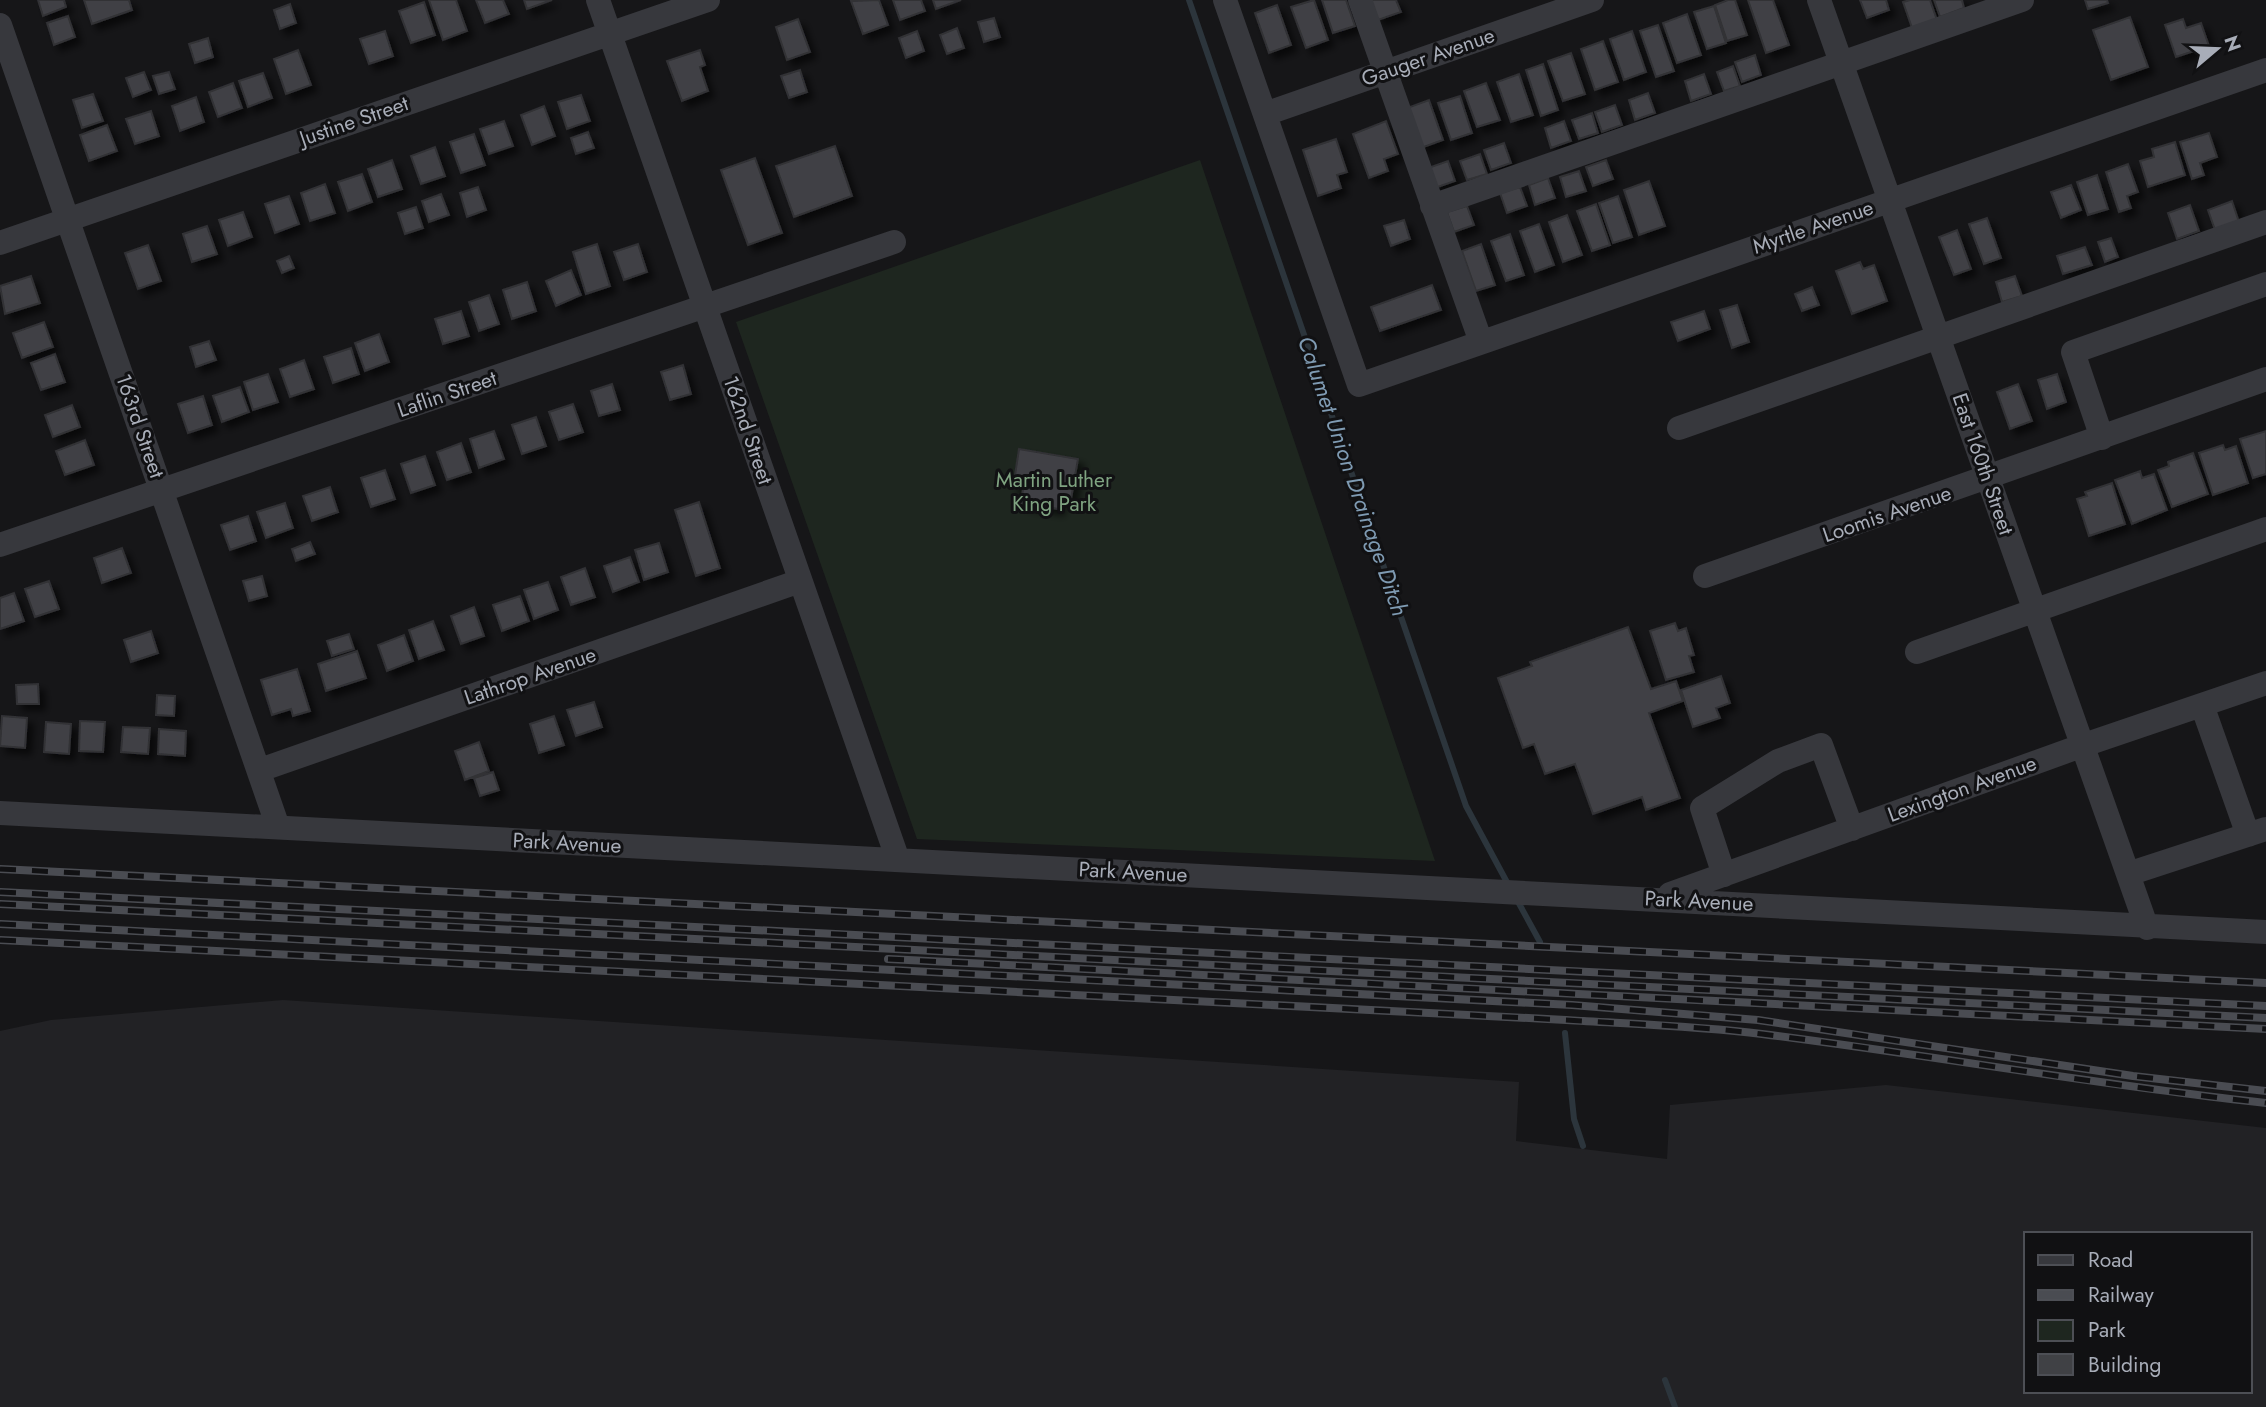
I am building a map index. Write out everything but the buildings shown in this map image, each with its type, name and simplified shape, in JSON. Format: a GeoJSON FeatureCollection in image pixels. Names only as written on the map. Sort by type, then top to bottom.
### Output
{"type":"FeatureCollection","features":[{"type":"Feature","properties":{"kind":"street","name":"162nd Street"},"geometry":{"type":"LineString","coordinates":[[598,0],[898,860]]}},
{"type":"Feature","properties":{"kind":"street","name":"Justine Street"},"geometry":{"type":"LineString","coordinates":[[0,243],[708,0]]}},
{"type":"Feature","properties":{"kind":"street"},"geometry":{"type":"LineString","coordinates":[[1225,0],[1265,114]]}},
{"type":"Feature","properties":{"kind":"street"},"geometry":{"type":"LineString","coordinates":[[1360,0],[1481,342]]}},
{"type":"Feature","properties":{"kind":"street","name":"Gauger Avenue"},"geometry":{"type":"LineString","coordinates":[[1265,114],[1592,0]]}},
{"type":"Feature","properties":{"kind":"street","name":"East 160th Street"},"geometry":{"type":"LineString","coordinates":[[1819,0],[2147,928]]}},
{"type":"Feature","properties":{"kind":"street"},"geometry":{"type":"LineString","coordinates":[[1432,206],[2022,0]]}},
{"type":"Feature","properties":{"kind":"street","name":"163rd Street"},"geometry":{"type":"LineString","coordinates":[[0,25],[278,827]]}},
{"type":"Feature","properties":{"kind":"street","name":"Myrtle Avenue"},"geometry":{"type":"LineString","coordinates":[[1265,114],[1359,385],[2266,70]]}},
{"type":"Feature","properties":{"kind":"street"},"geometry":{"type":"LineString","coordinates":[[1679,428],[2266,222]]}},
{"type":"Feature","properties":{"kind":"street","name":"Laflin Street"},"geometry":{"type":"LineString","coordinates":[[0,545],[894,242]]}},
{"type":"Feature","properties":{"kind":"street"},"geometry":{"type":"LineString","coordinates":[[2102,438],[2073,352],[2266,284]]}},
{"type":"Feature","properties":{"kind":"street","name":"Loomis Avenue"},"geometry":{"type":"LineString","coordinates":[[1705,576],[2266,379]]}},
{"type":"Feature","properties":{"kind":"street"},"geometry":{"type":"LineString","coordinates":[[1917,652],[2266,529]]}},
{"type":"Feature","properties":{"kind":"street","name":"Lathrop Avenue"},"geometry":{"type":"LineString","coordinates":[[260,770],[800,581]]}},
{"type":"Feature","properties":{"kind":"street","name":"Lexington Avenue"},"geometry":{"type":"LineString","coordinates":[[1659,898],[2081,746],[2266,683]]}},
{"type":"Feature","properties":{"kind":"street"},"geometry":{"type":"LineString","coordinates":[[2128,874],[2257,832],[2202,705]]}},
{"type":"Feature","properties":{"kind":"street"},"geometry":{"type":"LineString","coordinates":[[1724,875],[1702,808],[1778,761],[1821,745],[1852,829]]}},
{"type":"Feature","properties":{"kind":"street","name":"Park Avenue"},"geometry":{"type":"LineString","coordinates":[[0,813],[1659,898],[2147,928],[2266,932]]}},
{"type":"Feature","properties":{"kind":"shaded area"},"geometry":{"type":"Polygon","coordinates":[[[283,1000],[1519,1082],[1516,1141],[1667,1159],[1670,1105],[1886,1085],[2266,1128],[2266,1407],[0,1407],[0,1031],[51,1020],[283,1000]]]}},
{"type":"Feature","properties":{"kind":"green space","name":"Martin Luther King Park"},"geometry":{"type":"Polygon","coordinates":[[[1200,160],[1435,861],[917,839],[736,322],[1200,160]]]}},
{"type":"Feature","properties":{"kind":"waterway","name":"Calumet Union Drainage Ditch"},"geometry":{"type":"LineString","coordinates":[[1189,0],[1466,806],[1509,886]]}},
{"type":"Feature","properties":{"kind":"waterway","name":"Calumet Union Drainage Ditch"},"geometry":{"type":"LineString","coordinates":[[1516,898],[1540,942]]}},
{"type":"Feature","properties":{"kind":"waterway","name":"Calumet Union Drainage Ditch"},"geometry":{"type":"LineString","coordinates":[[1565,1033],[1574,1119],[1583,1146]]}},
{"type":"Feature","properties":{"kind":"waterway","name":"Calumet Union Drainage Ditch"},"geometry":{"type":"LineString","coordinates":[[1665,1380],[1675,1407]]}},
{"type":"Feature","properties":{"kind":"railway"},"geometry":{"type":"LineString","coordinates":[[0,869],[2266,983]]}},
{"type":"Feature","properties":{"kind":"railway"},"geometry":{"type":"LineString","coordinates":[[0,892],[2266,1006]]}},
{"type":"Feature","properties":{"kind":"railway"},"geometry":{"type":"LineString","coordinates":[[0,904],[2266,1018]]}},
{"type":"Feature","properties":{"kind":"railway"},"geometry":{"type":"LineString","coordinates":[[0,924],[1572,1005],[1758,1020],[2133,1076],[2266,1091]]}},
{"type":"Feature","properties":{"kind":"railway"},"geometry":{"type":"LineString","coordinates":[[0,940],[1689,1027],[1825,1042],[2140,1088],[2266,1103]]}},
{"type":"Feature","properties":{"kind":"railway"},"geometry":{"type":"LineString","coordinates":[[888,959],[2266,1029]]}}]}
